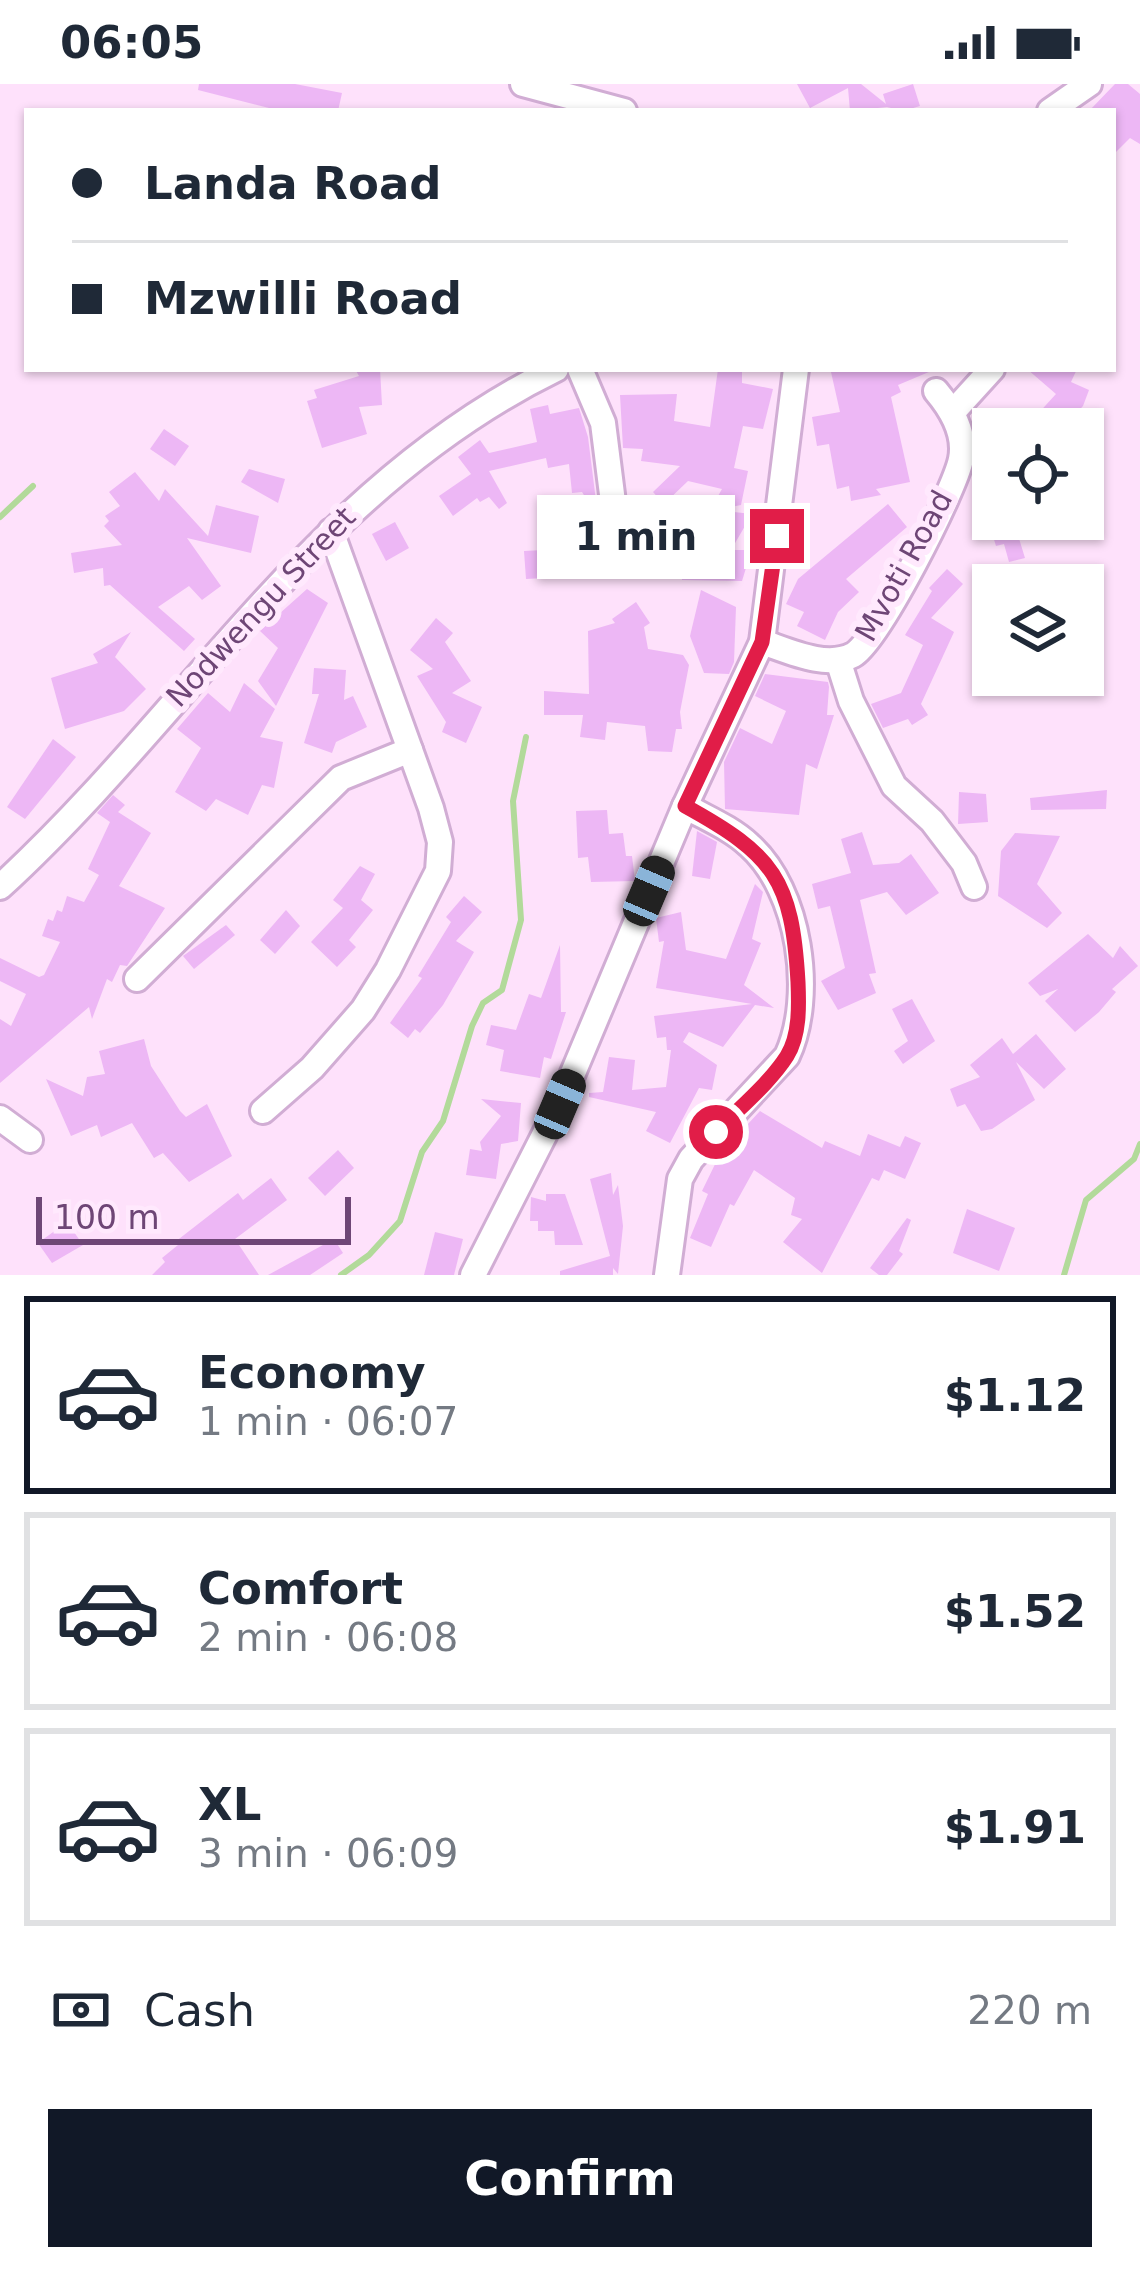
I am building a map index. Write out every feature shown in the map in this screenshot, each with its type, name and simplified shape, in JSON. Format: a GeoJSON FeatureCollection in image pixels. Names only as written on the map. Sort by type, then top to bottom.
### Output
{"type":"FeatureCollection","features":[{"type":"Feature","properties":{"kind":"street"},"geometry":{"type":"LineString","coordinates":[[523,84],[613,108]]}},
{"type":"Feature","properties":{"kind":"street"},"geometry":{"type":"LineString","coordinates":[[1054,108],[1089,84]]}},
{"type":"Feature","properties":{"kind":"street","name":"Nodwengu Street"},"geometry":{"type":"LineString","coordinates":[[0,886],[331,531],[442,437],[504,394],[550,372]]}},
{"type":"Feature","properties":{"kind":"street"},"geometry":{"type":"LineString","coordinates":[[581,372],[603,423],[616,526]]}},
{"type":"Feature","properties":{"kind":"street"},"geometry":{"type":"LineString","coordinates":[[473,1275],[560,1104],[685,806],[762,642],[796,372]]}},
{"type":"Feature","properties":{"kind":"street"},"geometry":{"type":"LineString","coordinates":[[936,392],[952,412],[989,372]]}},
{"type":"Feature","properties":{"kind":"street","name":"Mvoti Road"},"geometry":{"type":"LineString","coordinates":[[762,642],[838,660],[855,654],[872,636],[919,553],[961,461],[952,412]]}},
{"type":"Feature","properties":{"kind":"street"},"geometry":{"type":"LineString","coordinates":[[263,1111],[312,1068],[363,1010],[438,871],[436,825],[331,531]]}},
{"type":"Feature","properties":{"kind":"street"},"geometry":{"type":"LineString","coordinates":[[838,660],[851,701],[893,786],[932,821],[964,862],[974,886]]}},
{"type":"Feature","properties":{"kind":"street"},"geometry":{"type":"LineString","coordinates":[[137,979],[341,778],[410,750]]}},
{"type":"Feature","properties":{"kind":"street"},"geometry":{"type":"LineString","coordinates":[[667,1275],[680,1179],[691,1159],[787,1056],[794,1041],[798,994],[787,900],[775,875],[734,833],[685,806]]}},
{"type":"Feature","properties":{"kind":"street"},"geometry":{"type":"LineString","coordinates":[[0,1118],[30,1140]]}},
{"type":"Feature","properties":{"kind":"building"},"geometry":{"type":"Polygon","coordinates":[[[199,84],[295,84],[342,93],[339,108],[269,108],[198,90],[199,84]]]}},
{"type":"Feature","properties":{"kind":"building"},"geometry":{"type":"Polygon","coordinates":[[[797,84],[861,84],[886,104],[883,94],[913,84],[920,106],[850,108],[848,88],[810,108],[797,84]]]}},
{"type":"Feature","properties":{"kind":"building"},"geometry":{"type":"Polygon","coordinates":[[[1115,84],[1128,84],[1140,94],[1140,144],[1130,138],[1116,152],[1116,108],[1092,108],[1115,84]]]}},
{"type":"Feature","properties":{"kind":"building"},"geometry":{"type":"Polygon","coordinates":[[[357,372],[380,372],[382,405],[359,407],[367,434],[322,448],[307,401],[317,398],[314,390],[359,376],[357,372]]]}},
{"type":"Feature","properties":{"kind":"building"},"geometry":{"type":"Polygon","coordinates":[[[718,372],[742,372],[742,383],[773,389],[763,429],[743,426],[734,468],[748,471],[741,505],[716,510],[752,514],[731,550],[746,550],[742,581],[682,580],[681,570],[666,571],[655,543],[635,522],[638,515],[656,508],[694,538],[722,489],[688,481],[664,504],[653,492],[680,466],[641,461],[643,449],[623,448],[620,395],[677,394],[674,421],[710,427],[718,372]]]}},
{"type":"Feature","properties":{"kind":"building"},"geometry":{"type":"Polygon","coordinates":[[[831,372],[929,372],[898,385],[901,392],[891,397],[910,482],[876,489],[881,495],[851,501],[849,486],[837,489],[829,444],[817,446],[812,417],[840,412],[831,372]]]}},
{"type":"Feature","properties":{"kind":"building"},"geometry":{"type":"Polygon","coordinates":[[[1030,372],[1076,372],[1071,382],[1089,390],[1081,408],[1043,408],[1056,394],[1030,372]]]}},
{"type":"Feature","properties":{"kind":"building"},"geometry":{"type":"Polygon","coordinates":[[[548,405],[550,414],[579,408],[588,437],[598,517],[582,492],[572,493],[569,464],[548,468],[546,458],[489,471],[507,503],[499,509],[489,497],[480,502],[477,498],[453,516],[439,496],[471,474],[458,457],[480,440],[489,453],[537,442],[530,409],[548,405]]]}},
{"type":"Feature","properties":{"kind":"building"},"geometry":{"type":"Polygon","coordinates":[[[164,429],[189,446],[175,466],[150,449],[164,429]]]}},
{"type":"Feature","properties":{"kind":"building"},"geometry":{"type":"Polygon","coordinates":[[[249,469],[285,479],[278,503],[241,482],[249,469]]]}},
{"type":"Feature","properties":{"kind":"building"},"geometry":{"type":"Polygon","coordinates":[[[135,472],[159,501],[165,489],[208,536],[216,505],[259,516],[251,553],[187,538],[221,586],[202,600],[189,586],[158,607],[195,639],[184,651],[110,585],[104,586],[103,568],[74,573],[71,553],[122,545],[104,526],[109,521],[105,516],[120,506],[109,492],[135,472]]]}},
{"type":"Feature","properties":{"kind":"building"},"geometry":{"type":"Polygon","coordinates":[[[888,504],[907,527],[846,579],[859,592],[838,612],[825,640],[797,626],[804,612],[786,604],[798,579],[888,504]]]}},
{"type":"Feature","properties":{"kind":"building"},"geometry":{"type":"Polygon","coordinates":[[[395,522],[409,548],[386,561],[372,534],[395,522]]]}},
{"type":"Feature","properties":{"kind":"building"},"geometry":{"type":"Polygon","coordinates":[[[994,540],[1019,540],[1025,558],[1009,562],[1004,544],[996,546],[994,540]]]}},
{"type":"Feature","properties":{"kind":"building"},"geometry":{"type":"Polygon","coordinates":[[[562,549],[564,577],[526,579],[524,551],[562,549]]]}},
{"type":"Feature","properties":{"kind":"building"},"geometry":{"type":"Polygon","coordinates":[[[947,569],[963,584],[931,618],[954,632],[921,704],[928,715],[912,725],[908,719],[883,728],[871,704],[901,693],[923,645],[905,635],[932,591],[929,588],[947,569]]]}},
{"type":"Feature","properties":{"kind":"building"},"geometry":{"type":"Polygon","coordinates":[[[307,589],[328,603],[276,706],[258,681],[278,648],[260,631],[307,589]]]}},
{"type":"Feature","properties":{"kind":"building"},"geometry":{"type":"Polygon","coordinates":[[[701,590],[736,607],[734,662],[729,674],[704,673],[690,636],[701,590]]]}},
{"type":"Feature","properties":{"kind":"building"},"geometry":{"type":"Polygon","coordinates":[[[636,602],[650,623],[644,627],[648,649],[683,655],[689,665],[680,712],[682,729],[676,729],[672,752],[648,751],[645,726],[607,722],[605,740],[580,737],[583,715],[544,715],[544,691],[589,694],[588,631],[615,623],[612,619],[636,602]]]}},
{"type":"Feature","properties":{"kind":"building"},"geometry":{"type":"Polygon","coordinates":[[[436,618],[453,633],[445,642],[471,681],[452,693],[482,707],[466,743],[442,732],[446,722],[417,676],[433,669],[410,650],[436,618]]]}},
{"type":"Feature","properties":{"kind":"building"},"geometry":{"type":"Polygon","coordinates":[[[131,632],[115,657],[146,689],[124,711],[65,729],[51,678],[98,663],[93,654],[131,632]]]}},
{"type":"Feature","properties":{"kind":"building"},"geometry":{"type":"Polygon","coordinates":[[[314,668],[346,670],[344,700],[353,696],[367,727],[336,742],[332,753],[304,743],[319,694],[312,694],[314,668]]]}},
{"type":"Feature","properties":{"kind":"building"},"geometry":{"type":"Polygon","coordinates":[[[765,674],[828,682],[827,715],[834,715],[817,769],[806,764],[799,815],[725,809],[724,762],[740,728],[772,744],[786,711],[755,696],[765,674]]]}},
{"type":"Feature","properties":{"kind":"building"},"geometry":{"type":"Polygon","coordinates":[[[244,683],[275,709],[260,737],[283,742],[274,788],[262,785],[248,815],[216,799],[206,811],[175,792],[201,748],[177,729],[208,693],[230,712],[244,683]]]}},
{"type":"Feature","properties":{"kind":"building"},"geometry":{"type":"Polygon","coordinates":[[[53,739],[76,757],[25,819],[7,807],[53,739]]]}},
{"type":"Feature","properties":{"kind":"building"},"geometry":{"type":"Polygon","coordinates":[[[1107,790],[1106,809],[1031,810],[1030,798],[1107,790]]]}},
{"type":"Feature","properties":{"kind":"building"},"geometry":{"type":"Polygon","coordinates":[[[959,792],[986,794],[988,822],[958,824],[959,792]]]}},
{"type":"Feature","properties":{"kind":"building"},"geometry":{"type":"Polygon","coordinates":[[[113,795],[125,805],[118,812],[151,833],[119,886],[165,908],[127,966],[120,965],[112,982],[107,979],[92,1019],[89,1007],[0,1083],[0,1019],[11,1026],[26,994],[0,981],[0,958],[39,977],[44,975],[60,942],[42,936],[48,919],[53,921],[57,910],[62,912],[67,896],[84,902],[99,875],[88,869],[110,822],[97,813],[113,795]]]}},
{"type":"Feature","properties":{"kind":"building"},"geometry":{"type":"Polygon","coordinates":[[[607,810],[609,834],[623,833],[635,881],[591,882],[588,857],[578,858],[576,811],[607,810]]]}},
{"type":"Feature","properties":{"kind":"building"},"geometry":{"type":"Polygon","coordinates":[[[697,831],[717,842],[710,879],[692,876],[697,831]]]}},
{"type":"Feature","properties":{"kind":"building"},"geometry":{"type":"Polygon","coordinates":[[[862,832],[873,865],[899,863],[911,854],[939,893],[906,915],[887,892],[860,900],[876,973],[869,974],[876,993],[838,1010],[821,981],[845,968],[830,906],[818,909],[812,884],[851,873],[841,839],[862,832]]]}},
{"type":"Feature","properties":{"kind":"building"},"geometry":{"type":"Polygon","coordinates":[[[1015,833],[1060,836],[1037,884],[1062,913],[1047,928],[998,896],[1001,851],[1015,833]]]}},
{"type":"Feature","properties":{"kind":"building"},"geometry":{"type":"Polygon","coordinates":[[[360,866],[375,874],[361,900],[373,910],[349,940],[356,947],[337,967],[311,942],[343,908],[333,900],[360,866]]]}},
{"type":"Feature","properties":{"kind":"building"},"geometry":{"type":"Polygon","coordinates":[[[755,884],[763,892],[752,939],[761,943],[744,985],[774,1008],[755,1005],[723,1047],[689,1032],[683,1042],[717,1065],[712,1090],[699,1088],[670,1143],[646,1131],[656,1112],[589,1097],[589,1093],[603,1092],[609,1057],[635,1060],[632,1090],[666,1087],[671,1050],[667,1050],[666,1037],[657,1038],[654,1016],[752,1004],[656,988],[664,941],[659,942],[656,918],[681,912],[686,950],[726,959],[755,884]]]}},
{"type":"Feature","properties":{"kind":"building"},"geometry":{"type":"Polygon","coordinates":[[[464,896],[482,912],[456,941],[474,952],[443,1005],[420,1033],[415,1029],[408,1038],[390,1023],[422,978],[418,976],[451,922],[446,917],[464,896]]]}},
{"type":"Feature","properties":{"kind":"building"},"geometry":{"type":"Polygon","coordinates":[[[286,910],[300,926],[275,954],[260,940],[286,910]]]}},
{"type":"Feature","properties":{"kind":"building"},"geometry":{"type":"Polygon","coordinates":[[[226,925],[235,935],[194,969],[183,956],[226,925]]]}},
{"type":"Feature","properties":{"kind":"building"},"geometry":{"type":"Polygon","coordinates":[[[1088,934],[1113,958],[1120,946],[1138,966],[1075,1032],[1045,1001],[1058,989],[1040,996],[1028,983],[1088,934]]]}},
{"type":"Feature","properties":{"kind":"building"},"geometry":{"type":"Polygon","coordinates":[[[560,945],[561,1012],[566,1012],[551,1059],[544,1057],[540,1078],[500,1071],[504,1050],[486,1045],[491,1025],[516,1030],[529,994],[541,998],[560,945]]]}},
{"type":"Feature","properties":{"kind":"building"},"geometry":{"type":"Polygon","coordinates":[[[912,999],[935,1041],[903,1064],[894,1051],[908,1041],[892,1009],[912,999]]]}},
{"type":"Feature","properties":{"kind":"building"},"geometry":{"type":"Polygon","coordinates":[[[1036,1034],[1066,1069],[1044,1089],[1016,1062],[1035,1100],[992,1129],[981,1131],[965,1104],[957,1107],[950,1089],[980,1077],[970,1065],[1002,1038],[1013,1054],[1036,1034]]]}},
{"type":"Feature","properties":{"kind":"building"},"geometry":{"type":"Polygon","coordinates":[[[144,1039],[151,1066],[180,1111],[186,1117],[207,1104],[232,1156],[189,1182],[163,1153],[154,1158],[132,1123],[101,1137],[97,1125],[71,1136],[46,1079],[83,1096],[87,1077],[105,1074],[99,1051],[144,1039]]]}},
{"type":"Feature","properties":{"kind":"building"},"geometry":{"type":"Polygon","coordinates":[[[481,1099],[521,1103],[518,1141],[501,1144],[496,1179],[466,1175],[470,1149],[482,1151],[480,1142],[501,1116],[481,1099]]]}},
{"type":"Feature","properties":{"kind":"building"},"geometry":{"type":"Polygon","coordinates":[[[760,1111],[822,1148],[825,1141],[860,1156],[868,1134],[900,1147],[905,1136],[921,1143],[905,1179],[884,1170],[879,1181],[872,1178],[822,1273],[783,1242],[802,1219],[791,1215],[795,1198],[754,1170],[734,1206],[730,1204],[711,1247],[690,1238],[708,1194],[702,1191],[720,1154],[760,1111]]]}},
{"type":"Feature","properties":{"kind":"building"},"geometry":{"type":"Polygon","coordinates":[[[338,1150],[354,1168],[325,1196],[308,1178],[338,1150]]]}},
{"type":"Feature","properties":{"kind":"building"},"geometry":{"type":"Polygon","coordinates":[[[611,1173],[613,1195],[618,1185],[623,1226],[618,1274],[613,1268],[613,1275],[560,1275],[560,1271],[610,1256],[590,1179],[611,1173]]]}},
{"type":"Feature","properties":{"kind":"building"},"geometry":{"type":"Polygon","coordinates":[[[271,1178],[287,1200],[235,1239],[259,1275],[152,1275],[178,1245],[175,1242],[238,1193],[243,1200],[271,1178]]]}},
{"type":"Feature","properties":{"kind":"building"},"geometry":{"type":"Polygon","coordinates":[[[546,1194],[565,1194],[583,1245],[555,1245],[554,1231],[538,1231],[538,1221],[530,1221],[531,1197],[546,1201],[546,1194]]]}},
{"type":"Feature","properties":{"kind":"building"},"geometry":{"type":"Polygon","coordinates":[[[967,1209],[1015,1228],[999,1271],[953,1253],[967,1209]]]}},
{"type":"Feature","properties":{"kind":"building"},"geometry":{"type":"Polygon","coordinates":[[[907,1218],[911,1220],[899,1251],[903,1254],[887,1275],[879,1275],[870,1268],[907,1218]]]}},
{"type":"Feature","properties":{"kind":"building"},"geometry":{"type":"Polygon","coordinates":[[[67,1222],[83,1245],[52,1263],[38,1243],[67,1222]]]}},
{"type":"Feature","properties":{"kind":"building"},"geometry":{"type":"Polygon","coordinates":[[[435,1232],[463,1239],[454,1275],[424,1275],[435,1232]]]}},
{"type":"Feature","properties":{"kind":"building"},"geometry":{"type":"Polygon","coordinates":[[[334,1239],[343,1253],[310,1275],[268,1275],[334,1239]]]}},
{"type":"Feature","properties":{"kind":"waterway"},"geometry":{"type":"LineString","coordinates":[[0,517],[33,486]]}},
{"type":"Feature","properties":{"kind":"waterway"},"geometry":{"type":"LineString","coordinates":[[341,1275],[369,1255],[400,1221],[422,1152],[443,1121],[472,1026],[483,1003],[502,990],[521,920],[513,801],[526,737]]}},
{"type":"Feature","properties":{"kind":"waterway"},"geometry":{"type":"LineString","coordinates":[[1064,1275],[1086,1200],[1134,1159],[1140,1144]]}},
{"type":"Feature","properties":{"kind":"route"},"geometry":{"type":"LineString","coordinates":[[716,1132],[787,1056],[797,1021],[796,963],[783,890],[752,847],[685,806],[762,642],[777,536]]}}]}
